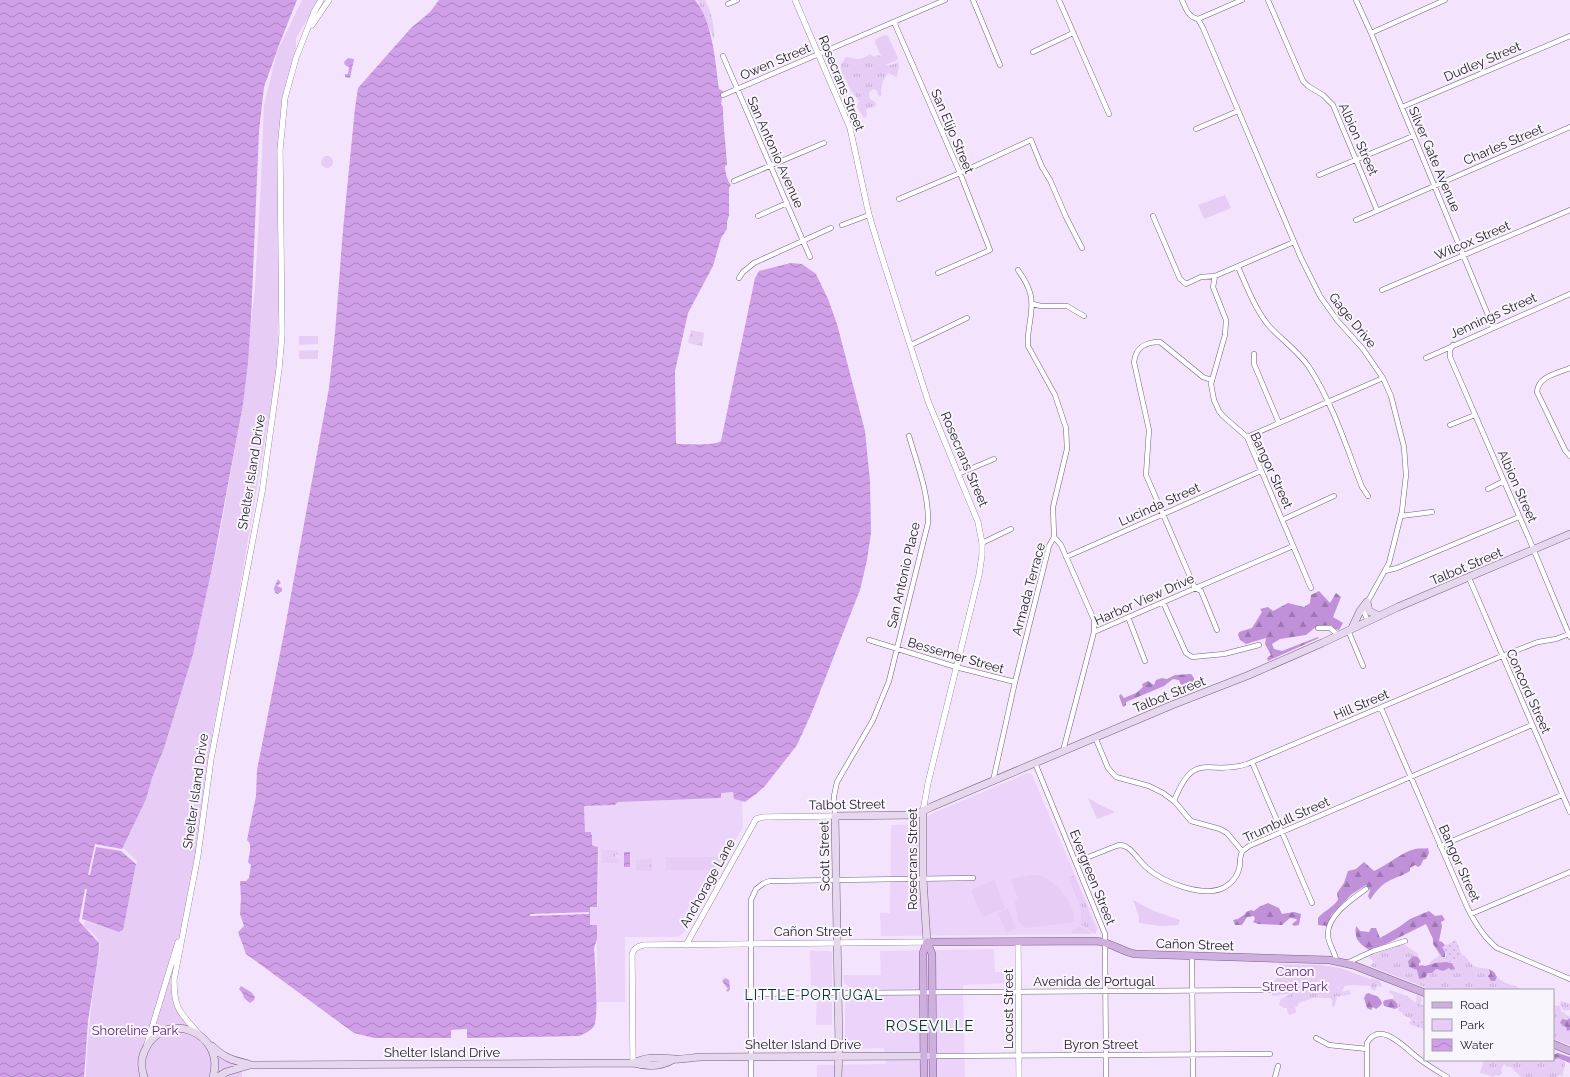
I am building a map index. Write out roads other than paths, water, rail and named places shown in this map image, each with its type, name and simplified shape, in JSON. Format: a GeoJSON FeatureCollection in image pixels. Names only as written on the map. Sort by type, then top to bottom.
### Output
{"type":"FeatureCollection","features":[{"type":"Feature","properties":{"kind":"main road","name":"Talbot Street"},"geometry":{"type":"LineString","coordinates":[[835,816],[915,815],[1095,737],[1249,675],[1379,616],[1570,534]]}},
{"type":"Feature","properties":{"kind":"main road"},"geometry":{"type":"LineString","coordinates":[[1367,602],[1369,611],[1379,616]]}},
{"type":"Feature","properties":{"kind":"main road"},"geometry":{"type":"LineString","coordinates":[[1350,629],[1367,602]]}},
{"type":"Feature","properties":{"kind":"main road","name":"Rosecrans Street"},"geometry":{"type":"LineString","coordinates":[[923,811],[923,879],[926,942],[923,953],[924,1077]]}},
{"type":"Feature","properties":{"kind":"main road","name":"Scott Street"},"geometry":{"type":"LineString","coordinates":[[835,816],[838,1077]]}},
{"type":"Feature","properties":{"kind":"main road","name":"Cañon Street"},"geometry":{"type":"LineString","coordinates":[[926,942],[1090,941],[1106,942],[1135,954],[1336,960],[1347,962],[1424,993]]}},
{"type":"Feature","properties":{"kind":"main road","name":"Rosecrans Street"},"geometry":{"type":"LineString","coordinates":[[926,942],[932,954],[932,1077]]}},
{"type":"Feature","properties":{"kind":"main road","name":"Shelter Island Drive"},"geometry":{"type":"LineString","coordinates":[[143,1077],[142,1058],[151,1041],[158,1035],[171,1029],[185,1029],[194,1032],[204,1039],[212,1051],[215,1066],[213,1077]]}},
{"type":"Feature","properties":{"kind":"main road"},"geometry":{"type":"LineString","coordinates":[[204,1039],[220,1054],[232,1060],[250,1065]]}},
{"type":"Feature","properties":{"kind":"main road"},"geometry":{"type":"LineString","coordinates":[[1554,1044],[1570,1051]]}},
{"type":"Feature","properties":{"kind":"main road","name":"Shelter Island Drive"},"geometry":{"type":"LineString","coordinates":[[250,1065],[633,1063],[646,1058],[660,1057],[674,1059],[751,1056],[932,1056]]}},
{"type":"Feature","properties":{"kind":"main road"},"geometry":{"type":"LineString","coordinates":[[218,1077],[226,1072],[250,1065]]}},
{"type":"Feature","properties":{"kind":"street","name":"Shelter Island Drive"},"geometry":{"type":"LineString","coordinates":[[204,1039],[179,1012],[174,996],[174,980],[198,855],[211,759],[262,492],[279,369],[282,334],[280,140],[285,98],[296,58],[314,12],[321,0]]}},
{"type":"Feature","properties":{"kind":"street","name":"Shelter Island Drive"},"geometry":{"type":"LineString","coordinates":[[305,35],[329,0]]}},
{"type":"Feature","properties":{"kind":"street"},"geometry":{"type":"LineString","coordinates":[[728,4],[737,0]]}},
{"type":"Feature","properties":{"kind":"street","name":"Rosecrans Street"},"geometry":{"type":"LineString","coordinates":[[795,0],[850,128],[869,215],[928,401],[975,512],[980,528],[982,543],[979,575],[928,783],[923,811]]}},
{"type":"Feature","properties":{"kind":"street","name":"Owen Street"},"geometry":{"type":"LineString","coordinates":[[723,95],[945,0]]}},
{"type":"Feature","properties":{"kind":"street"},"geometry":{"type":"LineString","coordinates":[[972,0],[1000,65]]}},
{"type":"Feature","properties":{"kind":"street"},"geometry":{"type":"LineString","coordinates":[[1059,0],[1109,114]]}},
{"type":"Feature","properties":{"kind":"street","name":"Gage Drive"},"geometry":{"type":"LineString","coordinates":[[1182,0],[1190,16],[1198,19],[1294,242],[1320,296],[1337,320],[1363,349],[1383,378],[1391,396],[1404,447],[1406,475],[1401,516],[1394,546],[1385,571],[1367,602]]}},
{"type":"Feature","properties":{"kind":"street"},"geometry":{"type":"LineString","coordinates":[[1198,19],[1242,0]]}},
{"type":"Feature","properties":{"kind":"street","name":"Albion Street"},"geometry":{"type":"LineString","coordinates":[[1268,0],[1304,81],[1308,86],[1323,95],[1333,105],[1377,210]]}},
{"type":"Feature","properties":{"kind":"street","name":"Silver Gate Avenue"},"geometry":{"type":"LineString","coordinates":[[1356,0],[1494,327]]}},
{"type":"Feature","properties":{"kind":"street"},"geometry":{"type":"LineString","coordinates":[[1371,33],[1445,0]]}},
{"type":"Feature","properties":{"kind":"street","name":"San Elijo Street"},"geometry":{"type":"LineString","coordinates":[[894,22],[960,173],[990,250],[938,273]]}},
{"type":"Feature","properties":{"kind":"street"},"geometry":{"type":"LineString","coordinates":[[1033,52],[1073,33]]}},
{"type":"Feature","properties":{"kind":"street","name":"Dudley Street"},"geometry":{"type":"LineString","coordinates":[[1402,107],[1570,36]]}},
{"type":"Feature","properties":{"kind":"street","name":"San Antonio Avenue"},"geometry":{"type":"LineString","coordinates":[[723,56],[810,257]]}},
{"type":"Feature","properties":{"kind":"street"},"geometry":{"type":"LineString","coordinates":[[1196,129],[1238,111]]}},
{"type":"Feature","properties":{"kind":"street","name":"Charles Street"},"geometry":{"type":"LineString","coordinates":[[1356,220],[1570,126]]}},
{"type":"Feature","properties":{"kind":"street"},"geometry":{"type":"LineString","coordinates":[[1319,175],[1413,136]]}},
{"type":"Feature","properties":{"kind":"street"},"geometry":{"type":"LineString","coordinates":[[899,199],[1031,140],[1042,167],[1050,180],[1082,248]]}},
{"type":"Feature","properties":{"kind":"street"},"geometry":{"type":"LineString","coordinates":[[734,181],[824,143]]}},
{"type":"Feature","properties":{"kind":"street"},"geometry":{"type":"LineString","coordinates":[[758,216],[787,203]]}},
{"type":"Feature","properties":{"kind":"street","name":"Wilcox Street"},"geometry":{"type":"LineString","coordinates":[[1382,290],[1570,210]]}},
{"type":"Feature","properties":{"kind":"street"},"geometry":{"type":"LineString","coordinates":[[842,224],[869,215]]}},
{"type":"Feature","properties":{"kind":"street"},"geometry":{"type":"LineString","coordinates":[[1153,216],[1180,279],[1186,284],[1201,277],[1215,276],[1294,242]]}},
{"type":"Feature","properties":{"kind":"street"},"geometry":{"type":"LineString","coordinates":[[739,278],[743,272],[754,263],[831,228]]}},
{"type":"Feature","properties":{"kind":"street"},"geometry":{"type":"LineString","coordinates":[[1238,267],[1260,315],[1270,327],[1295,350],[1308,367],[1329,402],[1362,487],[1368,496]]}},
{"type":"Feature","properties":{"kind":"street","name":"Armada Terrace"},"geometry":{"type":"LineString","coordinates":[[993,781],[1015,682],[1049,546],[1054,536],[1053,507],[1066,449],[1066,428],[1055,395],[1028,346],[1027,338],[1033,304],[1030,287],[1018,270]]}},
{"type":"Feature","properties":{"kind":"street","name":"Bangor Street"},"geometry":{"type":"LineString","coordinates":[[1215,276],[1213,287],[1226,320],[1225,335],[1211,380],[1214,400],[1219,411],[1247,437],[1311,588]]}},
{"type":"Feature","properties":{"kind":"street","name":"Jennings Street"},"geometry":{"type":"LineString","coordinates":[[1426,358],[1570,294]]}},
{"type":"Feature","properties":{"kind":"street"},"geometry":{"type":"LineString","coordinates":[[1033,304],[1041,306],[1067,306],[1084,316]]}},
{"type":"Feature","properties":{"kind":"street"},"geometry":{"type":"LineString","coordinates":[[911,345],[967,318]]}},
{"type":"Feature","properties":{"kind":"street"},"geometry":{"type":"LineString","coordinates":[[1211,380],[1203,377],[1160,342],[1152,342],[1139,348],[1135,353],[1134,362],[1149,430],[1146,476],[1195,588],[1201,591],[1217,630]]}},
{"type":"Feature","properties":{"kind":"street","name":"Albion Street"},"geometry":{"type":"LineString","coordinates":[[1453,345],[1450,350],[1450,357],[1570,635]]}},
{"type":"Feature","properties":{"kind":"street"},"geometry":{"type":"LineString","coordinates":[[1254,354],[1254,364],[1279,423]]}},
{"type":"Feature","properties":{"kind":"street"},"geometry":{"type":"LineString","coordinates":[[1570,368],[1544,379],[1537,387],[1537,392],[1565,450],[1570,456]]}},
{"type":"Feature","properties":{"kind":"street"},"geometry":{"type":"LineString","coordinates":[[1247,437],[1383,378]]}},
{"type":"Feature","properties":{"kind":"street"},"geometry":{"type":"LineString","coordinates":[[1450,425],[1475,415]]}},
{"type":"Feature","properties":{"kind":"street","name":"San Antonio Place"},"geometry":{"type":"LineString","coordinates":[[897,649],[928,523],[925,493],[909,436]]}},
{"type":"Feature","properties":{"kind":"street"},"geometry":{"type":"LineString","coordinates":[[958,474],[994,458]]}},
{"type":"Feature","properties":{"kind":"street","name":"Lucinda Street"},"geometry":{"type":"LineString","coordinates":[[1066,557],[1261,471]]}},
{"type":"Feature","properties":{"kind":"street"},"geometry":{"type":"LineString","coordinates":[[1488,489],[1504,481]]}},
{"type":"Feature","properties":{"kind":"street"},"geometry":{"type":"LineString","coordinates":[[1282,520],[1334,496]]}},
{"type":"Feature","properties":{"kind":"street"},"geometry":{"type":"LineString","coordinates":[[1401,516],[1432,512]]}},
{"type":"Feature","properties":{"kind":"street"},"geometry":{"type":"LineString","coordinates":[[1385,571],[1398,568],[1519,516]]}},
{"type":"Feature","properties":{"kind":"street"},"geometry":{"type":"LineString","coordinates":[[982,543],[1011,529]]}},
{"type":"Feature","properties":{"kind":"street"},"geometry":{"type":"LineString","coordinates":[[1054,536],[1066,557],[1094,620],[1094,632]]}},
{"type":"Feature","properties":{"kind":"street","name":"Harbor View Drive"},"geometry":{"type":"LineString","coordinates":[[1063,751],[1094,632],[1293,546]]}},
{"type":"Feature","properties":{"kind":"street","name":"Concord Street"},"geometry":{"type":"LineString","coordinates":[[1468,578],[1570,812]]}},
{"type":"Feature","properties":{"kind":"street"},"geometry":{"type":"LineString","coordinates":[[1163,602],[1186,653],[1192,657],[1224,654],[1259,645]]}},
{"type":"Feature","properties":{"kind":"street"},"geometry":{"type":"LineString","coordinates":[[1367,602],[1363,610],[1368,621]]}},
{"type":"Feature","properties":{"kind":"street"},"geometry":{"type":"LineString","coordinates":[[1128,617],[1145,661]]}},
{"type":"Feature","properties":{"kind":"street"},"geometry":{"type":"LineString","coordinates":[[1318,628],[1330,628],[1338,635]]}},
{"type":"Feature","properties":{"kind":"street"},"geometry":{"type":"LineString","coordinates":[[1350,629],[1363,666]]}},
{"type":"Feature","properties":{"kind":"street","name":"Hill Street"},"geometry":{"type":"LineString","coordinates":[[1174,801],[1182,783],[1194,770],[1208,766],[1224,768],[1236,767],[1252,762],[1502,656],[1538,642],[1570,635]]}},
{"type":"Feature","properties":{"kind":"street","name":"Bessemer Street"},"geometry":{"type":"LineString","coordinates":[[868,640],[956,667],[1015,682]]}},
{"type":"Feature","properties":{"kind":"street","name":"Scott Street"},"geometry":{"type":"LineString","coordinates":[[835,816],[834,796],[837,782],[880,704],[889,681],[897,649]]}},
{"type":"Feature","properties":{"kind":"street","name":"Bangor Street"},"geometry":{"type":"LineString","coordinates":[[1381,708],[1471,914],[1491,943],[1497,948],[1570,979]]}},
{"type":"Feature","properties":{"kind":"street","name":"Trumbull Street"},"geometry":{"type":"LineString","coordinates":[[1076,862],[1122,845],[1130,849],[1143,865],[1160,877],[1184,887],[1211,891],[1221,889],[1233,880],[1239,870],[1242,851],[1256,843],[1532,725]]}},
{"type":"Feature","properties":{"kind":"street"},"geometry":{"type":"LineString","coordinates":[[1095,737],[1108,768],[1116,776],[1149,786],[1163,793],[1174,801],[1192,821],[1220,829],[1227,833],[1242,851]]}},
{"type":"Feature","properties":{"kind":"street"},"geometry":{"type":"LineString","coordinates":[[1252,762],[1312,903]]}},
{"type":"Feature","properties":{"kind":"street","name":"Evergreen Street"},"geometry":{"type":"LineString","coordinates":[[1035,763],[1076,862],[1106,942],[1106,1077]]}},
{"type":"Feature","properties":{"kind":"street"},"geometry":{"type":"LineString","coordinates":[[1440,846],[1562,795]]}},
{"type":"Feature","properties":{"kind":"street","name":"Talbot Street"},"geometry":{"type":"LineString","coordinates":[[763,816],[835,816]]}},
{"type":"Feature","properties":{"kind":"street","name":"Anchorage Lane"},"geometry":{"type":"LineString","coordinates":[[633,1063],[633,951],[641,946],[686,945],[754,822],[763,816]]}},
{"type":"Feature","properties":{"kind":"street"},"geometry":{"type":"LineString","coordinates":[[1471,914],[1570,872]]}},
{"type":"Feature","properties":{"kind":"street"},"geometry":{"type":"LineString","coordinates":[[751,1077],[751,900],[753,893],[760,886],[770,881],[973,878]]}},
{"type":"Feature","properties":{"kind":"street"},"geometry":{"type":"LineString","coordinates":[[1336,960],[1328,934],[1331,924],[1338,913],[1366,889]]}},
{"type":"Feature","properties":{"kind":"street","name":"Shelter Island Drive"},"geometry":{"type":"LineString","coordinates":[[146,1049],[187,910]]}},
{"type":"Feature","properties":{"kind":"street"},"geometry":{"type":"LineString","coordinates":[[1347,962],[1373,951],[1405,941]]}},
{"type":"Feature","properties":{"kind":"street","name":"Cañon Street"},"geometry":{"type":"LineString","coordinates":[[686,945],[926,942]]}},
{"type":"Feature","properties":{"kind":"street","name":"Locust Street"},"geometry":{"type":"LineString","coordinates":[[1018,942],[1019,1077]]}},
{"type":"Feature","properties":{"kind":"street"},"geometry":{"type":"LineString","coordinates":[[1192,955],[1193,1077]]}},
{"type":"Feature","properties":{"kind":"street","name":"Avenida de Portugal"},"geometry":{"type":"LineString","coordinates":[[750,994],[838,992],[1105,992],[1270,990]]}},
{"type":"Feature","properties":{"kind":"street"},"geometry":{"type":"LineString","coordinates":[[1367,1077],[1368,1041],[1374,1035],[1382,1034],[1389,1036],[1428,1066],[1447,1077]]}},
{"type":"Feature","properties":{"kind":"street"},"geometry":{"type":"LineString","coordinates":[[1316,1038],[1329,1045],[1367,1049]]}},
{"type":"Feature","properties":{"kind":"street","name":"Byron Street"},"geometry":{"type":"LineString","coordinates":[[932,1056],[1270,1054]]}},
{"type":"Feature","properties":{"kind":"street"},"geometry":{"type":"LineString","coordinates":[[1275,1077],[1278,1066]]}},
{"type":"Feature","properties":{"kind":"water"},"geometry":{"type":"Polygon","coordinates":[[[0,0],[297,0],[264,87],[259,131],[251,319],[243,404],[214,559],[193,654],[164,748],[152,778],[146,799],[122,849],[95,844],[88,875],[90,875],[96,847],[121,851],[136,864],[123,930],[119,932],[82,919],[87,889],[85,889],[79,921],[99,943],[99,950],[88,1021],[84,1077],[0,1077],[0,0]]]}},
{"type":"Feature","properties":{"kind":"water"},"geometry":{"type":"Polygon","coordinates":[[[439,0],[695,0],[706,19],[712,42],[719,89],[723,91],[721,104],[723,107],[727,158],[727,165],[725,168],[727,179],[731,185],[729,188],[729,215],[727,229],[721,238],[713,266],[688,313],[675,371],[676,443],[707,444],[721,441],[755,278],[759,271],[791,263],[802,264],[816,274],[828,299],[837,324],[865,431],[870,481],[871,533],[867,560],[860,590],[812,712],[797,745],[765,786],[745,802],[734,799],[733,792],[721,793],[721,798],[618,802],[615,805],[584,806],[585,832],[591,832],[592,845],[598,847],[597,907],[590,907],[590,925],[597,925],[597,939],[594,948],[596,1012],[593,1028],[579,1036],[467,1038],[467,1029],[451,1030],[451,1038],[374,1038],[354,1033],[246,954],[238,932],[244,926],[240,914],[240,881],[246,881],[249,878],[251,865],[248,862],[250,845],[247,840],[256,796],[257,770],[329,388],[343,230],[358,88],[411,28],[430,12],[439,0]]]}},
{"type":"Feature","properties":{"kind":"water"},"geometry":{"type":"Polygon","coordinates":[[[348,58],[354,59],[350,78],[345,77],[345,74],[348,74],[349,67],[345,65],[344,62],[348,58]]]}},
{"type":"Feature","properties":{"kind":"water"},"geometry":{"type":"Polygon","coordinates":[[[278,579],[281,583],[277,586],[282,588],[282,591],[278,594],[275,593],[274,588],[278,579]]]}},
{"type":"Feature","properties":{"kind":"water"},"geometry":{"type":"Polygon","coordinates":[[[624,852],[630,852],[630,867],[624,867],[624,852]]]}},
{"type":"Feature","properties":{"kind":"water"},"geometry":{"type":"Polygon","coordinates":[[[725,978],[729,980],[730,989],[728,992],[726,990],[728,989],[722,981],[725,978]]]}},
{"type":"Feature","properties":{"kind":"water"},"geometry":{"type":"Polygon","coordinates":[[[241,986],[251,992],[255,997],[250,1003],[244,998],[239,989],[241,986]]]}},
{"type":"Feature","properties":{"kind":"district","name":"LITTLE PORTUGAL"},"geometry":{"type":"Point","coordinates":[814,995]}},
{"type":"Feature","properties":{"kind":"district","name":"ROSEVILLE"},"geometry":{"type":"Point","coordinates":[930,1026]}},
{"type":"Feature","properties":{"kind":"park label","name":"Canon Street Park"},"geometry":{"type":"Point","coordinates":[1295,978]}},
{"type":"Feature","properties":{"kind":"park label","name":"Shoreline Park"},"geometry":{"type":"Point","coordinates":[135,1030]}}]}
